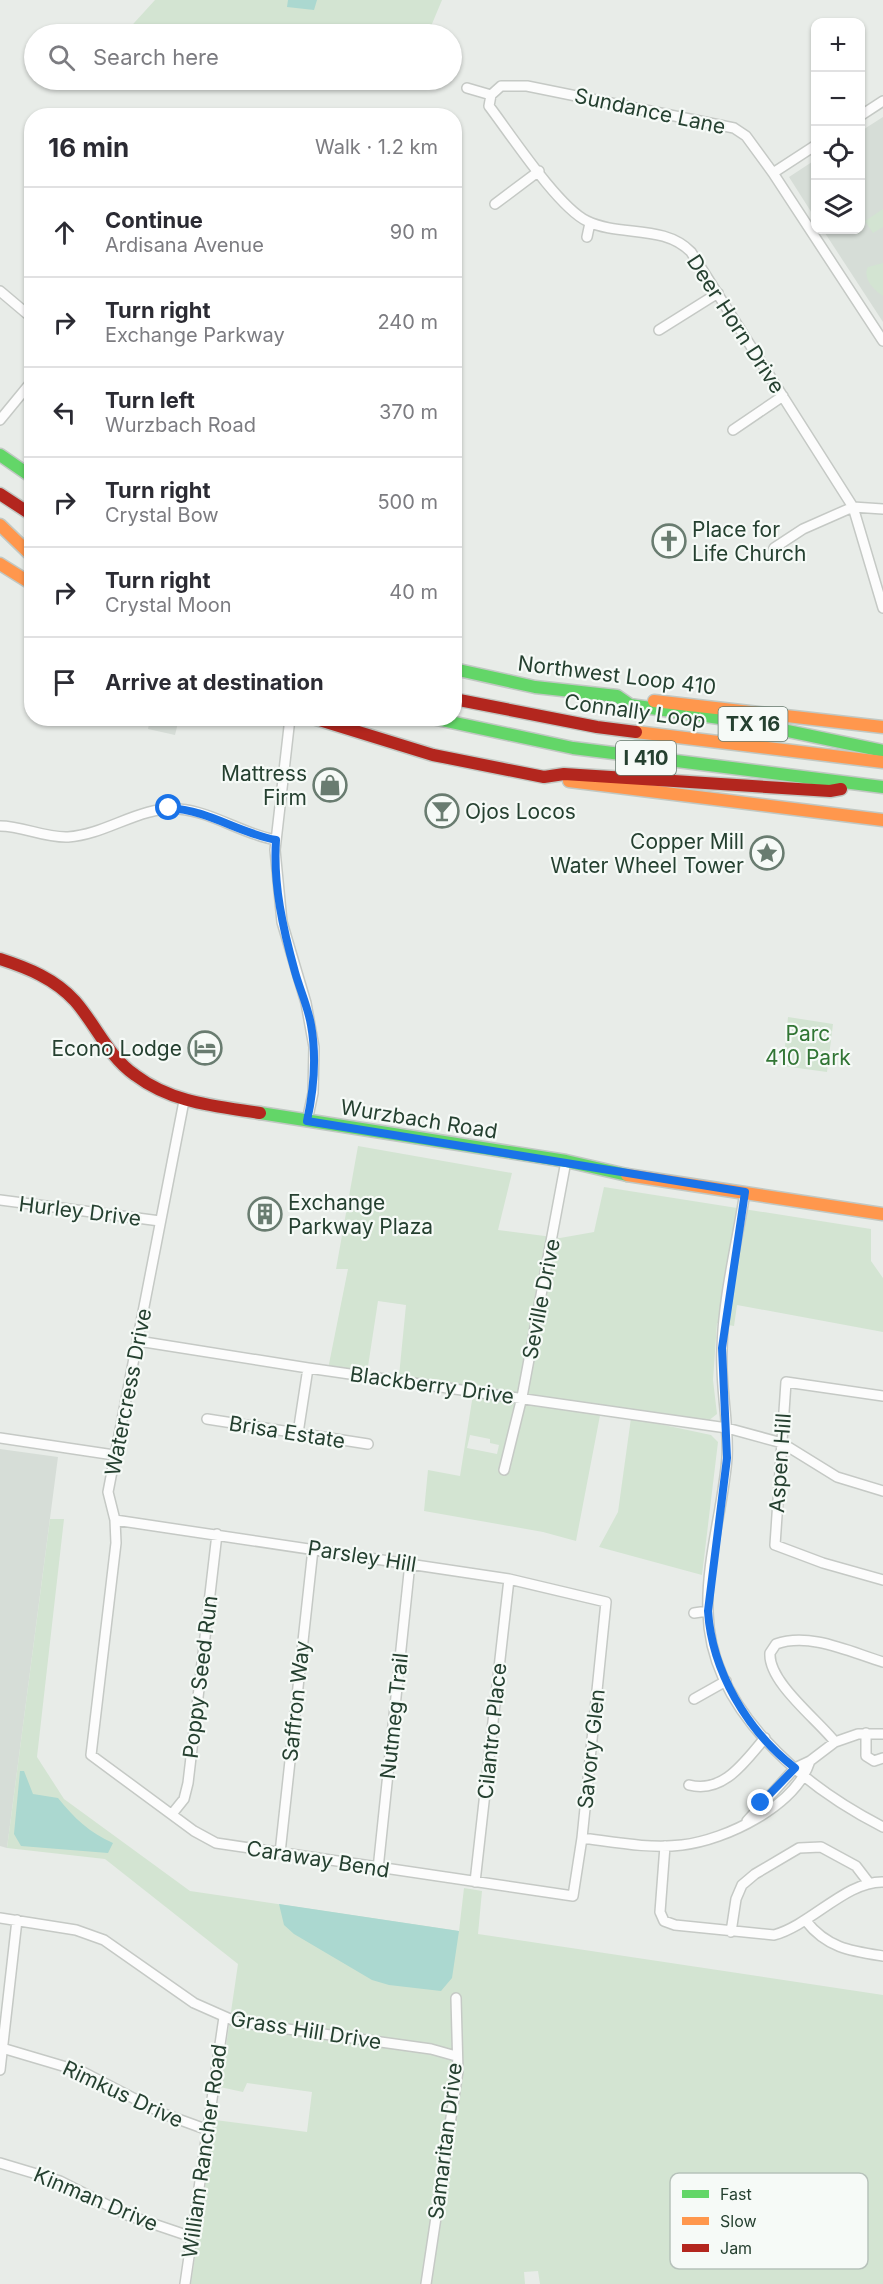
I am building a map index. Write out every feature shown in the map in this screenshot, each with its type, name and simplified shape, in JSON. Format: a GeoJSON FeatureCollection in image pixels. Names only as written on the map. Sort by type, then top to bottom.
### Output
{"type":"FeatureCollection","features":[{"type":"Feature","properties":{"kind":"main road"},"geometry":{"type":"LineString","coordinates":[[0,455],[24,472]]}},
{"type":"Feature","properties":{"kind":"main road"},"geometry":{"type":"LineString","coordinates":[[0,494],[24,510]]}},
{"type":"Feature","properties":{"kind":"main road"},"geometry":{"type":"LineString","coordinates":[[0,524],[24,538]]}},
{"type":"Feature","properties":{"kind":"main road"},"geometry":{"type":"LineString","coordinates":[[0,524],[24,548]]}},
{"type":"Feature","properties":{"kind":"main road"},"geometry":{"type":"LineString","coordinates":[[0,564],[24,579]]}},
{"type":"Feature","properties":{"kind":"main road","name":"Northwest Loop 410"},"geometry":{"type":"LineString","coordinates":[[462,671],[535,687],[883,727]]}},
{"type":"Feature","properties":{"kind":"main road","name":"TX 16"},"geometry":{"type":"LineString","coordinates":[[617,696],[630,705],[740,721],[883,752]]}},
{"type":"Feature","properties":{"kind":"main road","name":"Connally Loop"},"geometry":{"type":"LineString","coordinates":[[462,701],[597,727],[883,762]]}},
{"type":"Feature","properties":{"kind":"main road","name":"Connally Loop"},"geometry":{"type":"LineString","coordinates":[[462,724],[573,748],[883,787]]}},
{"type":"Feature","properties":{"kind":"main road"},"geometry":{"type":"LineString","coordinates":[[339,726],[426,753],[544,777],[883,820]]}},
{"type":"Feature","properties":{"kind":"main road"},"geometry":{"type":"LineString","coordinates":[[544,777],[564,774],[830,791],[862,784]]}},
{"type":"Feature","properties":{"kind":"main road","name":"Wurzbach Road"},"geometry":{"type":"LineString","coordinates":[[0,959],[22,965],[56,985],[82,1010],[121,1063],[140,1080],[166,1095],[184,1101],[883,1214]]}},
{"type":"Feature","properties":{"kind":"street","name":"Sundance Lane"},"geometry":{"type":"LineString","coordinates":[[491,95],[501,86],[527,86],[724,125],[746,136],[773,173],[883,341]]}},
{"type":"Feature","properties":{"kind":"street"},"geometry":{"type":"LineString","coordinates":[[467,88],[491,95]]}},
{"type":"Feature","properties":{"kind":"street","name":"Deer Horn Drive"},"geometry":{"type":"LineString","coordinates":[[491,95],[489,106],[566,206],[590,223],[677,240],[691,252],[853,507],[883,608]]}},
{"type":"Feature","properties":{"kind":"street"},"geometry":{"type":"LineString","coordinates":[[865,113],[883,101]]}},
{"type":"Feature","properties":{"kind":"street"},"geometry":{"type":"LineString","coordinates":[[773,173],[811,148]]}},
{"type":"Feature","properties":{"kind":"street"},"geometry":{"type":"LineString","coordinates":[[495,204],[539,171]]}},
{"type":"Feature","properties":{"kind":"street"},"geometry":{"type":"LineString","coordinates":[[587,237],[590,223]]}},
{"type":"Feature","properties":{"kind":"street"},"geometry":{"type":"LineString","coordinates":[[0,291],[24,311]]}},
{"type":"Feature","properties":{"kind":"street"},"geometry":{"type":"LineString","coordinates":[[659,330],[718,293]]}},
{"type":"Feature","properties":{"kind":"street"},"geometry":{"type":"LineString","coordinates":[[0,420],[24,391]]}},
{"type":"Feature","properties":{"kind":"street"},"geometry":{"type":"LineString","coordinates":[[733,430],[783,396]]}},
{"type":"Feature","properties":{"kind":"street"},"geometry":{"type":"LineString","coordinates":[[774,548],[803,530],[853,507],[883,509]]}},
{"type":"Feature","properties":{"kind":"street"},"geometry":{"type":"LineString","coordinates":[[289,726],[276,840],[277,886],[282,923],[306,1004],[314,1047],[313,1093],[307,1121]]}},
{"type":"Feature","properties":{"kind":"street"},"geometry":{"type":"LineString","coordinates":[[0,826],[45,836],[68,837],[94,833],[148,811],[180,809],[201,813],[256,837],[276,840]]}},
{"type":"Feature","properties":{"kind":"street","name":"Watercress Drive"},"geometry":{"type":"LineString","coordinates":[[91,1755],[116,1543],[115,1520],[108,1492],[184,1101]]}},
{"type":"Feature","properties":{"kind":"street","name":"Seville Drive"},"geometry":{"type":"LineString","coordinates":[[504,1470],[522,1397],[566,1161]]}},
{"type":"Feature","properties":{"kind":"street"},"geometry":{"type":"LineString","coordinates":[[745,1192],[722,1348],[727,1458],[708,1611],[712,1642],[726,1681],[765,1738],[805,1776],[849,1809],[883,1827]]}},
{"type":"Feature","properties":{"kind":"street","name":"Hurley Drive"},"geometry":{"type":"LineString","coordinates":[[0,1200],[160,1221]]}},
{"type":"Feature","properties":{"kind":"street","name":"Blackberry Drive"},"geometry":{"type":"LineString","coordinates":[[138,1341],[308,1368],[727,1428],[782,1443],[837,1477],[883,1491]]}},
{"type":"Feature","properties":{"kind":"street"},"geometry":{"type":"LineString","coordinates":[[298,1433],[308,1368]]}},
{"type":"Feature","properties":{"kind":"street","name":"Aspen Hill"},"geometry":{"type":"LineString","coordinates":[[883,1396],[786,1382],[775,1545],[824,1563],[883,1580]]}},
{"type":"Feature","properties":{"kind":"street","name":"Brisa Estate"},"geometry":{"type":"LineString","coordinates":[[207,1419],[368,1444]]}},
{"type":"Feature","properties":{"kind":"street"},"geometry":{"type":"LineString","coordinates":[[0,1438],[114,1455]]}},
{"type":"Feature","properties":{"kind":"street","name":"Parsley Hill"},"geometry":{"type":"LineString","coordinates":[[115,1520],[509,1579],[606,1602]]}},
{"type":"Feature","properties":{"kind":"street","name":"Poppy Seed Run"},"geometry":{"type":"LineString","coordinates":[[172,1815],[184,1798],[188,1783],[217,1534]]}},
{"type":"Feature","properties":{"kind":"street","name":"Saffron Way"},"geometry":{"type":"LineString","coordinates":[[280,1852],[313,1549]]}},
{"type":"Feature","properties":{"kind":"street","name":"Nutmeg Trail"},"geometry":{"type":"LineString","coordinates":[[378,1869],[410,1563]]}},
{"type":"Feature","properties":{"kind":"street","name":"Cilantro Place"},"geometry":{"type":"LineString","coordinates":[[475,1882],[509,1579]]}},
{"type":"Feature","properties":{"kind":"street","name":"Savory Glen"},"geometry":{"type":"LineString","coordinates":[[573,1896],[582,1838],[606,1602]]}},
{"type":"Feature","properties":{"kind":"street"},"geometry":{"type":"LineString","coordinates":[[694,1613],[708,1611]]}},
{"type":"Feature","properties":{"kind":"street"},"geometry":{"type":"LineString","coordinates":[[771,1634],[776,1644]]}},
{"type":"Feature","properties":{"kind":"street"},"geometry":{"type":"LineString","coordinates":[[835,1742],[793,1697],[774,1668],[770,1653],[776,1644],[787,1640],[810,1641],[883,1662]]}},
{"type":"Feature","properties":{"kind":"street"},"geometry":{"type":"LineString","coordinates":[[694,1699],[726,1681]]}},
{"type":"Feature","properties":{"kind":"street"},"geometry":{"type":"LineString","coordinates":[[866,1733],[866,1756],[874,1761],[883,1758]]}},
{"type":"Feature","properties":{"kind":"street"},"geometry":{"type":"LineString","coordinates":[[746,1822],[795,1768],[810,1761],[835,1742],[866,1733],[883,1734]]}},
{"type":"Feature","properties":{"kind":"street"},"geometry":{"type":"LineString","coordinates":[[689,1785],[704,1788],[723,1781],[765,1738]]}},
{"type":"Feature","properties":{"kind":"street","name":"Caraway Bend"},"geometry":{"type":"LineString","coordinates":[[91,1755],[172,1815],[216,1843],[378,1869],[573,1896]]}},
{"type":"Feature","properties":{"kind":"street"},"geometry":{"type":"LineString","coordinates":[[582,1838],[665,1846],[705,1840],[770,1812],[805,1776],[810,1761]]}},
{"type":"Feature","properties":{"kind":"street"},"geometry":{"type":"LineString","coordinates":[[665,1846],[660,1912],[662,1918],[669,1924],[774,1935],[788,1932],[869,1882],[883,1882]]}},
{"type":"Feature","properties":{"kind":"street"},"geometry":{"type":"LineString","coordinates":[[731,1932],[739,1890],[754,1874],[799,1848],[821,1847],[856,1866],[869,1882]]}},
{"type":"Feature","properties":{"kind":"street","name":"Grass Hill Drive"},"geometry":{"type":"LineString","coordinates":[[0,1918],[76,1930],[104,1940],[194,2003],[237,2022],[431,2049],[456,2056]]}},
{"type":"Feature","properties":{"kind":"street"},"geometry":{"type":"LineString","coordinates":[[0,2070],[17,1920]]}},
{"type":"Feature","properties":{"kind":"street"},"geometry":{"type":"LineString","coordinates":[[806,1921],[819,1936],[836,1947],[883,1956]]}},
{"type":"Feature","properties":{"kind":"street","name":"Samaritan Drive"},"geometry":{"type":"LineString","coordinates":[[426,2284],[458,2071],[456,1998]]}},
{"type":"Feature","properties":{"kind":"street","name":"William Rancher Road"},"geometry":{"type":"LineString","coordinates":[[184,2284],[224,2017]]}},
{"type":"Feature","properties":{"kind":"street","name":"Rimkus Drive"},"geometry":{"type":"LineString","coordinates":[[2,2048],[83,2072],[164,2114],[208,2130]]}},
{"type":"Feature","properties":{"kind":"street","name":"Kinman Drive"},"geometry":{"type":"LineString","coordinates":[[0,2163],[60,2181],[127,2215],[192,2237]]}},
{"type":"Feature","properties":{"kind":"shaded area"},"geometry":{"type":"Polygon","coordinates":[[[883,117],[883,322],[826,234],[865,234],[865,128],[883,117]]]}},
{"type":"Feature","properties":{"kind":"shaded area"},"geometry":{"type":"Polygon","coordinates":[[[811,163],[811,212],[789,177],[811,163]]]}},
{"type":"Feature","properties":{"kind":"shaded area"},"geometry":{"type":"Polygon","coordinates":[[[149,726],[177,726],[175,735],[148,729],[149,726]]]}},
{"type":"Feature","properties":{"kind":"shaded area"},"geometry":{"type":"Polygon","coordinates":[[[0,1449],[58,1457],[7,1848],[0,1846],[0,1449]]]}},
{"type":"Feature","properties":{"kind":"green space"},"geometry":{"type":"Polygon","coordinates":[[[155,0],[442,0],[432,24],[133,24],[155,0]]]}},
{"type":"Feature","properties":{"kind":"green space"},"geometry":{"type":"Polygon","coordinates":[[[883,209],[883,227],[873,233],[865,221],[883,209]]]}},
{"type":"Feature","properties":{"kind":"green space"},"geometry":{"type":"Polygon","coordinates":[[[883,263],[883,296],[873,287],[868,279],[867,271],[868,267],[883,263]]]}},
{"type":"Feature","properties":{"kind":"green space","name":"Parc 410 Park"},"geometry":{"type":"Polygon","coordinates":[[[788,1017],[833,1024],[827,1072],[783,1066],[788,1017]]]}},
{"type":"Feature","properties":{"kind":"green space"},"geometry":{"type":"Polygon","coordinates":[[[358,1146],[512,1173],[498,1230],[560,1238],[594,1232],[604,1187],[871,1229],[871,1261],[883,1278],[883,1332],[737,1305],[734,1326],[717,1323],[713,1380],[717,1414],[708,1421],[602,1405],[576,1541],[543,1532],[424,1511],[428,1470],[460,1476],[474,1388],[399,1376],[406,1305],[378,1301],[367,1373],[328,1369],[348,1269],[336,1269],[358,1146]],[[470,1435],[467,1448],[497,1454],[499,1445],[490,1443],[490,1439],[470,1435]]]}},
{"type":"Feature","properties":{"kind":"green space"},"geometry":{"type":"Polygon","coordinates":[[[631,1418],[711,1435],[718,1442],[702,1575],[599,1547],[618,1512],[631,1418]]]}},
{"type":"Feature","properties":{"kind":"green space"},"geometry":{"type":"Polygon","coordinates":[[[50,1519],[64,1519],[37,1757],[64,1799],[190,1891],[459,1931],[464,1888],[482,1891],[478,1934],[883,1995],[883,2284],[540,2284],[538,2271],[524,2272],[525,2284],[191,2284],[215,2120],[307,2132],[312,2092],[247,2083],[243,2092],[220,2087],[238,1964],[105,1859],[7,1848],[50,1519]]]}},
{"type":"Feature","properties":{"kind":"water"},"geometry":{"type":"Polygon","coordinates":[[[288,0],[317,0],[314,10],[287,7],[288,0]]]}},
{"type":"Feature","properties":{"kind":"water"},"geometry":{"type":"Polygon","coordinates":[[[20,1771],[24,1771],[33,1794],[58,1798],[83,1824],[97,1835],[113,1843],[108,1853],[21,1846],[14,1834],[20,1771]]]}},
{"type":"Feature","properties":{"kind":"water"},"geometry":{"type":"Polygon","coordinates":[[[279,1904],[459,1931],[452,1978],[441,1991],[389,1985],[372,1980],[294,1934],[284,1925],[279,1904]]]}},
{"type":"Feature","properties":{"kind":"traffic: fast"},"geometry":{"type":"LineString","coordinates":[[0,455],[24,472]]}},
{"type":"Feature","properties":{"kind":"traffic: fast"},"geometry":{"type":"LineString","coordinates":[[462,671],[535,687],[617,696]]}},
{"type":"Feature","properties":{"kind":"traffic: fast"},"geometry":{"type":"LineString","coordinates":[[617,696],[630,705],[740,721],[883,751]]}},
{"type":"Feature","properties":{"kind":"traffic: fast"},"geometry":{"type":"LineString","coordinates":[[462,724],[573,748],[883,787]]}},
{"type":"Feature","properties":{"kind":"traffic: fast"},"geometry":{"type":"LineString","coordinates":[[260,1113],[566,1161],[627,1175]]}},
{"type":"Feature","properties":{"kind":"traffic: slow"},"geometry":{"type":"LineString","coordinates":[[0,525],[24,548]]}},
{"type":"Feature","properties":{"kind":"traffic: slow"},"geometry":{"type":"LineString","coordinates":[[0,564],[24,579]]}},
{"type":"Feature","properties":{"kind":"traffic: slow"},"geometry":{"type":"LineString","coordinates":[[654,701],[883,727]]}},
{"type":"Feature","properties":{"kind":"traffic: slow"},"geometry":{"type":"LineString","coordinates":[[636,732],[883,762]]}},
{"type":"Feature","properties":{"kind":"traffic: slow"},"geometry":{"type":"LineString","coordinates":[[569,781],[883,820]]}},
{"type":"Feature","properties":{"kind":"traffic: slow"},"geometry":{"type":"LineString","coordinates":[[627,1175],[883,1214]]}},
{"type":"Feature","properties":{"kind":"traffic: jam"},"geometry":{"type":"LineString","coordinates":[[0,494],[24,510]]}},
{"type":"Feature","properties":{"kind":"traffic: jam"},"geometry":{"type":"LineString","coordinates":[[462,701],[597,727],[636,732]]}},
{"type":"Feature","properties":{"kind":"traffic: jam"},"geometry":{"type":"LineString","coordinates":[[339,726],[433,755],[544,777]]}},
{"type":"Feature","properties":{"kind":"traffic: jam"},"geometry":{"type":"LineString","coordinates":[[544,777],[564,774],[830,791],[841,789]]}},
{"type":"Feature","properties":{"kind":"traffic: jam"},"geometry":{"type":"LineString","coordinates":[[0,959],[21,966],[59,986],[75,1001],[117,1059],[149,1084],[164,1092],[194,1102],[260,1113]]}},
{"type":"Feature","properties":{"kind":"place","name":"Place for Life Church"},"geometry":{"type":"Point","coordinates":[669,541]}},
{"type":"Feature","properties":{"kind":"place","name":"Mattress Firm"},"geometry":{"type":"Point","coordinates":[330,785]}},
{"type":"Feature","properties":{"kind":"place","name":"Ojos Locos"},"geometry":{"type":"Point","coordinates":[442,811]}},
{"type":"Feature","properties":{"kind":"place","name":"Copper Mill Water Wheel Tower"},"geometry":{"type":"Point","coordinates":[767,853]}},
{"type":"Feature","properties":{"kind":"place","name":"Econo Lodge"},"geometry":{"type":"Point","coordinates":[205,1048]}},
{"type":"Feature","properties":{"kind":"place","name":"Exchange Parkway Plaza"},"geometry":{"type":"Point","coordinates":[265,1214]}},
{"type":"Feature","properties":{"kind":"route"},"geometry":{"type":"LineString","coordinates":[[169,808],[201,813],[256,837],[276,840],[277,886],[282,923],[306,1004],[314,1047],[313,1093],[307,1121],[566,1161],[626,1174],[745,1192],[724,1322],[722,1375],[727,1428],[727,1458],[708,1590],[708,1611],[714,1650],[726,1681],[737,1701],[765,1738],[795,1768],[761,1803]]}}]}
